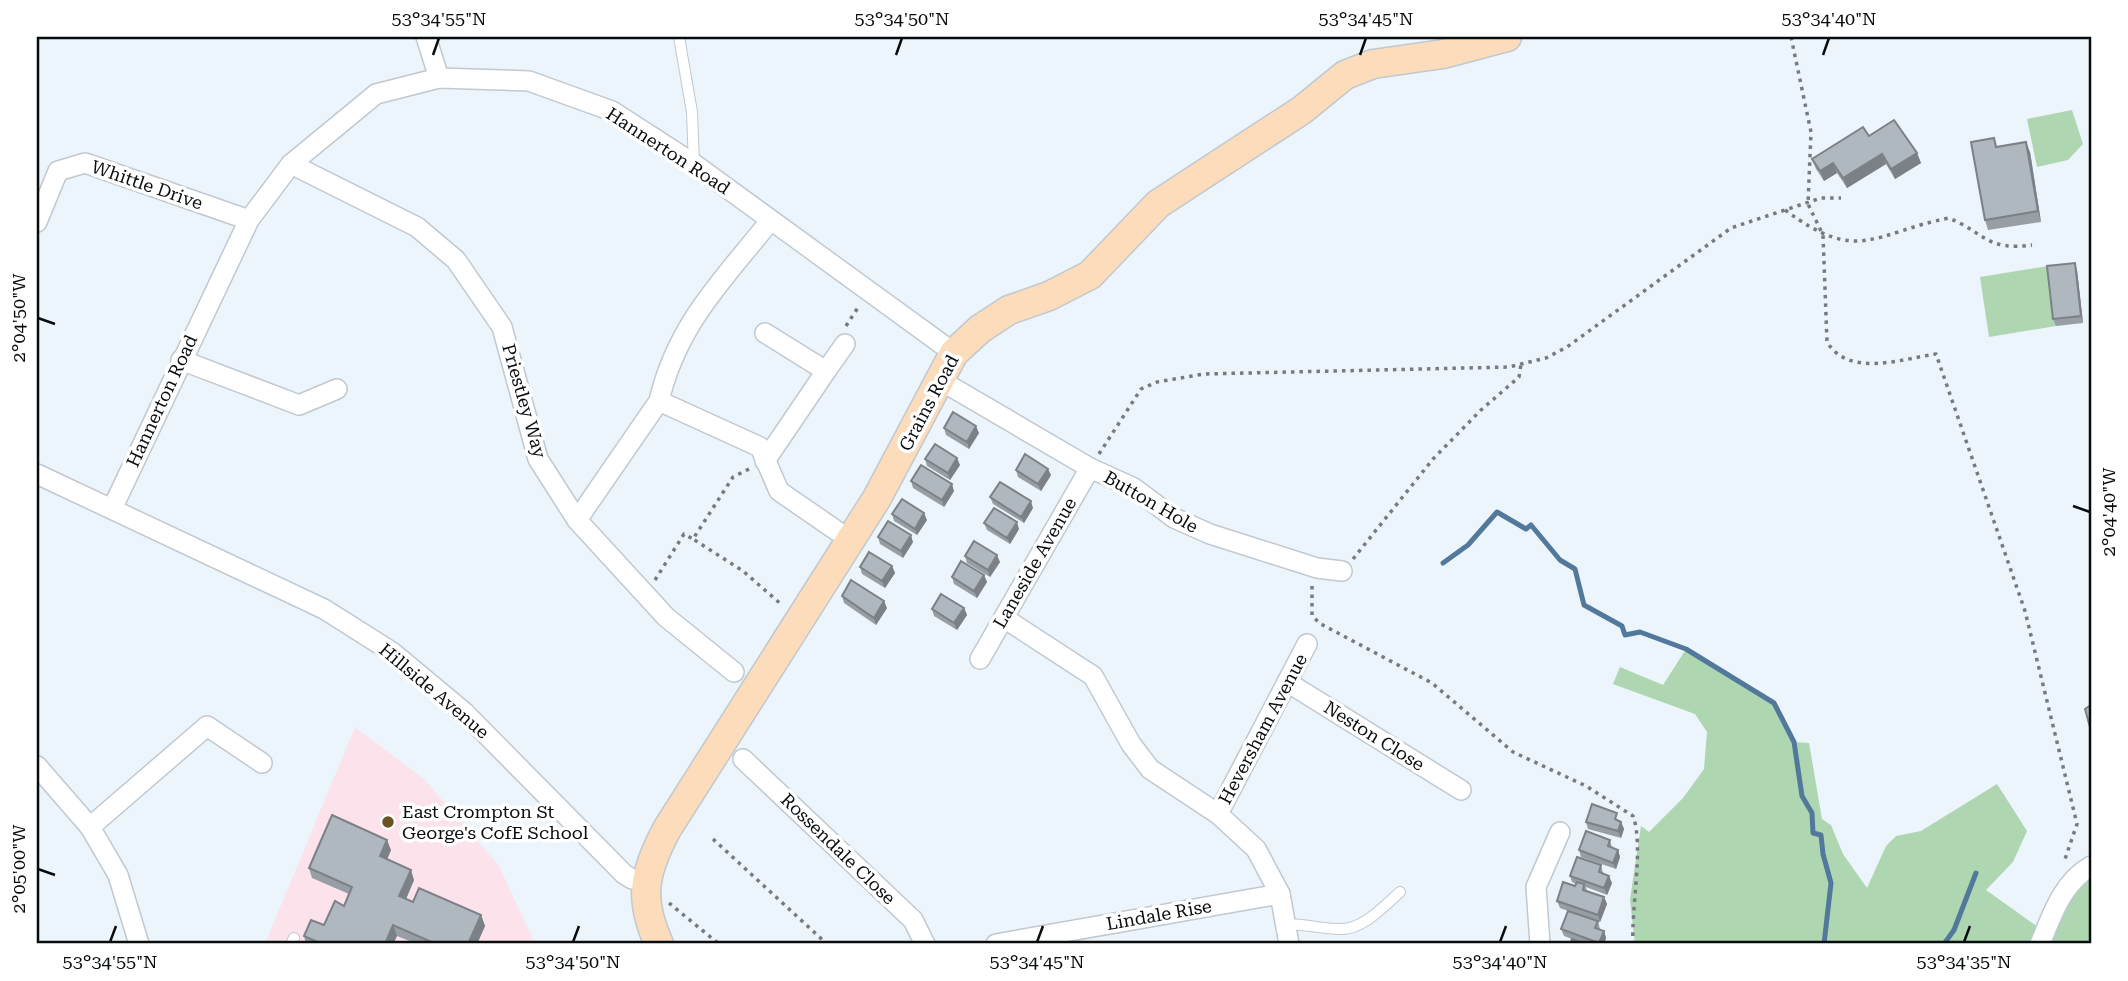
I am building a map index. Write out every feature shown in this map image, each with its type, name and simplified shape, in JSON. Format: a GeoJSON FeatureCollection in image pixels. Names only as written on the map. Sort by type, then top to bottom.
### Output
{"type":"FeatureCollection","features":[{"type":"Feature","properties":{"kind":"street"},"geometry":{"type":"LineString","coordinates":[[426,37],[439,78]]}},
{"type":"Feature","properties":{"kind":"street","name":"Grains Road"},"geometry":{"type":"LineString","coordinates":[[645,888],[652,858],[667,829],[877,498],[937,379],[954,353],[980,329],[1009,310],[1049,296],[1090,275],[1158,204],[1291,117],[1345,75],[1373,64],[1443,54],[1507,37]]}},
{"type":"Feature","properties":{"kind":"street","name":"Hannerton Road"},"geometry":{"type":"LineString","coordinates":[[112,509],[249,220],[291,164],[376,94],[439,78],[529,81],[612,111],[694,164],[954,353]]}},
{"type":"Feature","properties":{"kind":"street","name":"Whittle Drive"},"geometry":{"type":"LineString","coordinates":[[37,222],[58,171],[85,163],[249,220]]}},
{"type":"Feature","properties":{"kind":"street","name":"Priestley Way"},"geometry":{"type":"LineString","coordinates":[[291,164],[417,227],[456,260],[502,327],[538,459],[577,520],[666,617],[734,672]]}},
{"type":"Feature","properties":{"kind":"street"},"geometry":{"type":"LineString","coordinates":[[577,520],[659,401],[664,380],[690,320],[771,221]]}},
{"type":"Feature","properties":{"kind":"street"},"geometry":{"type":"LineString","coordinates":[[765,333],[826,371]]}},
{"type":"Feature","properties":{"kind":"street"},"geometry":{"type":"LineString","coordinates":[[765,461],[845,344]]}},
{"type":"Feature","properties":{"kind":"street"},"geometry":{"type":"LineString","coordinates":[[181,360],[299,405],[337,389]]}},
{"type":"Feature","properties":{"kind":"street","name":"Button Hole"},"geometry":{"type":"LineString","coordinates":[[937,379],[1090,468],[1134,488],[1174,518],[1210,534],[1317,568],[1342,571]]}},
{"type":"Feature","properties":{"kind":"street"},"geometry":{"type":"LineString","coordinates":[[659,401],[760,447],[779,491],[837,531]]}},
{"type":"Feature","properties":{"kind":"street","name":"Laneside Avenue"},"geometry":{"type":"LineString","coordinates":[[980,659],[1090,468]]}},
{"type":"Feature","properties":{"kind":"street","name":"Hillside Avenue"},"geometry":{"type":"LineString","coordinates":[[37,474],[324,609],[392,652],[464,712],[624,874],[645,888]]}},
{"type":"Feature","properties":{"kind":"street"},"geometry":{"type":"LineString","coordinates":[[1004,618],[1093,676],[1130,744],[1150,769],[1219,814],[1256,849],[1280,894],[1289,944]]}},
{"type":"Feature","properties":{"kind":"street","name":"Heversham Avenue"},"geometry":{"type":"LineString","coordinates":[[1219,814],[1307,644]]}},
{"type":"Feature","properties":{"kind":"street","name":"Neston Close"},"geometry":{"type":"LineString","coordinates":[[1287,682],[1461,790]]}},
{"type":"Feature","properties":{"kind":"street"},"geometry":{"type":"LineString","coordinates":[[90,827],[207,726],[262,763]]}},
{"type":"Feature","properties":{"kind":"street","name":"Rossendale Close"},"geometry":{"type":"LineString","coordinates":[[743,759],[913,920],[925,944]]}},
{"type":"Feature","properties":{"kind":"street"},"geometry":{"type":"LineString","coordinates":[[37,766],[90,827],[118,875],[139,944]]}},
{"type":"Feature","properties":{"kind":"street"},"geometry":{"type":"LineString","coordinates":[[1540,944],[1536,887],[1560,832]]}},
{"type":"Feature","properties":{"kind":"street"},"geometry":{"type":"LineString","coordinates":[[2040,944],[2062,893],[2085,870]]}},
{"type":"Feature","properties":{"kind":"street"},"geometry":{"type":"LineString","coordinates":[[645,888],[650,925],[659,944]]}},
{"type":"Feature","properties":{"kind":"street","name":"Lindale Rise"},"geometry":{"type":"LineString","coordinates":[[996,944],[1280,894]]}},
{"type":"Feature","properties":{"kind":"lane"},"geometry":{"type":"LineString","coordinates":[[679,37],[692,112],[694,164]]}},
{"type":"Feature","properties":{"kind":"lane"},"geometry":{"type":"LineString","coordinates":[[1286,924],[1312,924],[1342,929],[1359,925],[1400,892]]}},
{"type":"Feature","properties":{"kind":"path"},"geometry":{"type":"LineString","coordinates":[[1791,37],[1811,132],[1808,204],[1823,235],[1827,342],[1834,353],[1858,363],[1936,354],[2025,611],[2077,824],[2062,868],[2085,870]]}},
{"type":"Feature","properties":{"kind":"path"},"geometry":{"type":"LineString","coordinates":[[1090,468],[1141,389],[1157,382],[1204,374],[1521,364],[1546,358],[1567,347],[1731,228],[1821,198],[1841,198]]}},
{"type":"Feature","properties":{"kind":"path"},"geometry":{"type":"LineString","coordinates":[[1784,210],[1823,235],[1845,242],[1896,235],[1949,218],[1992,244],[2007,248],[2032,245]]}},
{"type":"Feature","properties":{"kind":"path"},"geometry":{"type":"LineString","coordinates":[[845,344],[842,331],[868,291]]}},
{"type":"Feature","properties":{"kind":"path"},"geometry":{"type":"LineString","coordinates":[[1342,571],[1372,540],[1404,493],[1433,459],[1480,410],[1519,377],[1521,364]]}},
{"type":"Feature","properties":{"kind":"path"},"geometry":{"type":"LineString","coordinates":[[693,540],[733,477],[765,461]]}},
{"type":"Feature","properties":{"kind":"path"},"geometry":{"type":"LineString","coordinates":[[644,593],[684,534],[743,571],[782,605],[802,617]]}},
{"type":"Feature","properties":{"kind":"path"},"geometry":{"type":"LineString","coordinates":[[1317,568],[1310,603],[1312,615],[1319,623],[1432,683],[1513,752],[1586,786],[1633,816],[1638,830],[1633,944]]}},
{"type":"Feature","properties":{"kind":"path"},"geometry":{"type":"LineString","coordinates":[[713,839],[827,944]]}},
{"type":"Feature","properties":{"kind":"path"},"geometry":{"type":"LineString","coordinates":[[645,888],[661,896],[719,944]]}},
{"type":"Feature","properties":{"kind":"shaded area","name":"East Crompton St George's CofE School"},"geometry":{"type":"Polygon","coordinates":[[[355,727],[424,779],[499,866],[535,944],[265,944],[355,727]]]}},
{"type":"Feature","properties":{"kind":"green space"},"geometry":{"type":"Polygon","coordinates":[[[2072,110],[2083,144],[2068,160],[2037,167],[2027,119],[2072,110]]]}},
{"type":"Feature","properties":{"kind":"green space"},"geometry":{"type":"Polygon","coordinates":[[[2048,266],[2056,326],[1989,337],[1980,277],[2048,266]]]}},
{"type":"Feature","properties":{"kind":"green space"},"geometry":{"type":"Polygon","coordinates":[[[1686,649],[1774,703],[1794,742],[1809,743],[1822,819],[1831,825],[1843,854],[1867,888],[1886,846],[1896,836],[1921,831],[1997,784],[2027,831],[2013,862],[1986,890],[2038,927],[2031,944],[1635,944],[1630,899],[1641,826],[1649,832],[1683,798],[1704,769],[1707,732],[1695,714],[1613,684],[1620,667],[1663,685],[1686,649]]]}},
{"type":"Feature","properties":{"kind":"green space"},"geometry":{"type":"Polygon","coordinates":[[[2091,877],[2091,944],[2050,944],[2072,895],[2091,877]]]}},
{"type":"Feature","properties":{"kind":"building"},"geometry":{"type":"Polygon","coordinates":[[[1894,120],[1917,153],[1891,169],[1882,154],[1843,178],[1833,163],[1820,171],[1812,159],[1863,127],[1869,136],[1894,120]]]}},
{"type":"Feature","properties":{"kind":"building"},"geometry":{"type":"Polygon","coordinates":[[[1994,138],[1996,147],[2026,142],[2038,211],[1985,220],[1971,142],[1994,138]]]}},
{"type":"Feature","properties":{"kind":"building"},"geometry":{"type":"Polygon","coordinates":[[[2075,263],[2081,316],[2053,319],[2047,266],[2075,263]]]}},
{"type":"Feature","properties":{"kind":"building"},"geometry":{"type":"Polygon","coordinates":[[[953,412],[976,426],[967,442],[944,428],[953,412]]]}},
{"type":"Feature","properties":{"kind":"building"},"geometry":{"type":"Polygon","coordinates":[[[935,444],[957,458],[948,473],[925,459],[935,444]]]}},
{"type":"Feature","properties":{"kind":"building"},"geometry":{"type":"Polygon","coordinates":[[[1025,454],[1048,469],[1038,484],[1016,470],[1025,454]]]}},
{"type":"Feature","properties":{"kind":"building"},"geometry":{"type":"Polygon","coordinates":[[[921,465],[952,484],[942,500],[911,481],[921,465]]]}},
{"type":"Feature","properties":{"kind":"building"},"geometry":{"type":"Polygon","coordinates":[[[1000,482],[1031,501],[1021,517],[990,497],[1000,482]]]}},
{"type":"Feature","properties":{"kind":"building"},"geometry":{"type":"Polygon","coordinates":[[[902,499],[924,513],[915,529],[892,514],[902,499]]]}},
{"type":"Feature","properties":{"kind":"building"},"geometry":{"type":"Polygon","coordinates":[[[994,508],[1017,522],[1007,538],[984,523],[994,508]]]}},
{"type":"Feature","properties":{"kind":"building"},"geometry":{"type":"Polygon","coordinates":[[[888,521],[911,535],[901,551],[878,537],[888,521]]]}},
{"type":"Feature","properties":{"kind":"building"},"geometry":{"type":"Polygon","coordinates":[[[974,541],[997,555],[988,570],[965,556],[974,541]]]}},
{"type":"Feature","properties":{"kind":"building"},"geometry":{"type":"Polygon","coordinates":[[[869,552],[892,566],[882,581],[860,567],[869,552]]]}},
{"type":"Feature","properties":{"kind":"building"},"geometry":{"type":"Polygon","coordinates":[[[961,561],[984,575],[974,591],[952,577],[961,561]]]}},
{"type":"Feature","properties":{"kind":"building"},"geometry":{"type":"Polygon","coordinates":[[[851,580],[884,601],[874,618],[842,596],[851,580]]]}},
{"type":"Feature","properties":{"kind":"building"},"geometry":{"type":"Polygon","coordinates":[[[941,594],[964,608],[954,623],[932,609],[941,594]]]}},
{"type":"Feature","properties":{"kind":"building"},"geometry":{"type":"Polygon","coordinates":[[[2091,705],[2091,731],[2085,709],[2091,705]]]}},
{"type":"Feature","properties":{"kind":"building"},"geometry":{"type":"Polygon","coordinates":[[[1592,804],[1617,813],[1615,819],[1621,822],[1618,831],[1586,822],[1592,804]]]}},
{"type":"Feature","properties":{"kind":"building"},"geometry":{"type":"Polygon","coordinates":[[[332,815],[387,840],[380,856],[411,870],[399,896],[413,902],[419,888],[481,915],[468,944],[436,944],[393,925],[385,944],[322,944],[304,936],[311,920],[324,925],[335,901],[344,906],[352,887],[309,868],[332,815]]]}},
{"type":"Feature","properties":{"kind":"building"},"geometry":{"type":"Polygon","coordinates":[[[1586,831],[1610,840],[1608,846],[1618,850],[1613,863],[1579,850],[1586,831]]]}},
{"type":"Feature","properties":{"kind":"building"},"geometry":{"type":"Polygon","coordinates":[[[1577,857],[1601,865],[1599,872],[1609,876],[1604,888],[1570,876],[1577,857]]]}},
{"type":"Feature","properties":{"kind":"building"},"geometry":{"type":"Polygon","coordinates":[[[1563,882],[1575,886],[1577,882],[1584,884],[1583,890],[1604,897],[1598,915],[1557,901],[1563,882]]]}},
{"type":"Feature","properties":{"kind":"building"},"geometry":{"type":"Polygon","coordinates":[[[1568,911],[1598,921],[1595,928],[1604,931],[1599,943],[1561,929],[1568,911]]]}},
{"type":"Feature","properties":{"kind":"building"},"geometry":{"type":"Polygon","coordinates":[[[1572,939],[1583,944],[1570,944],[1572,939]]]}},
{"type":"Feature","properties":{"kind":"waterway"},"geometry":{"type":"LineString","coordinates":[[1443,563],[1468,545],[1497,512],[1526,529],[1531,525],[1560,560],[1575,569],[1584,605],[1622,626],[1625,635],[1640,632],[1686,649],[1774,703],[1794,742],[1802,796],[1812,813],[1813,833],[1821,835],[1831,883],[1824,944]]}},
{"type":"Feature","properties":{"kind":"waterway"},"geometry":{"type":"LineString","coordinates":[[1944,944],[1954,930],[1976,873]]}},
{"type":"Feature","properties":{"kind":"place","name":"East Crompton St George's CofE School"},"geometry":{"type":"Point","coordinates":[388,822]}}]}
